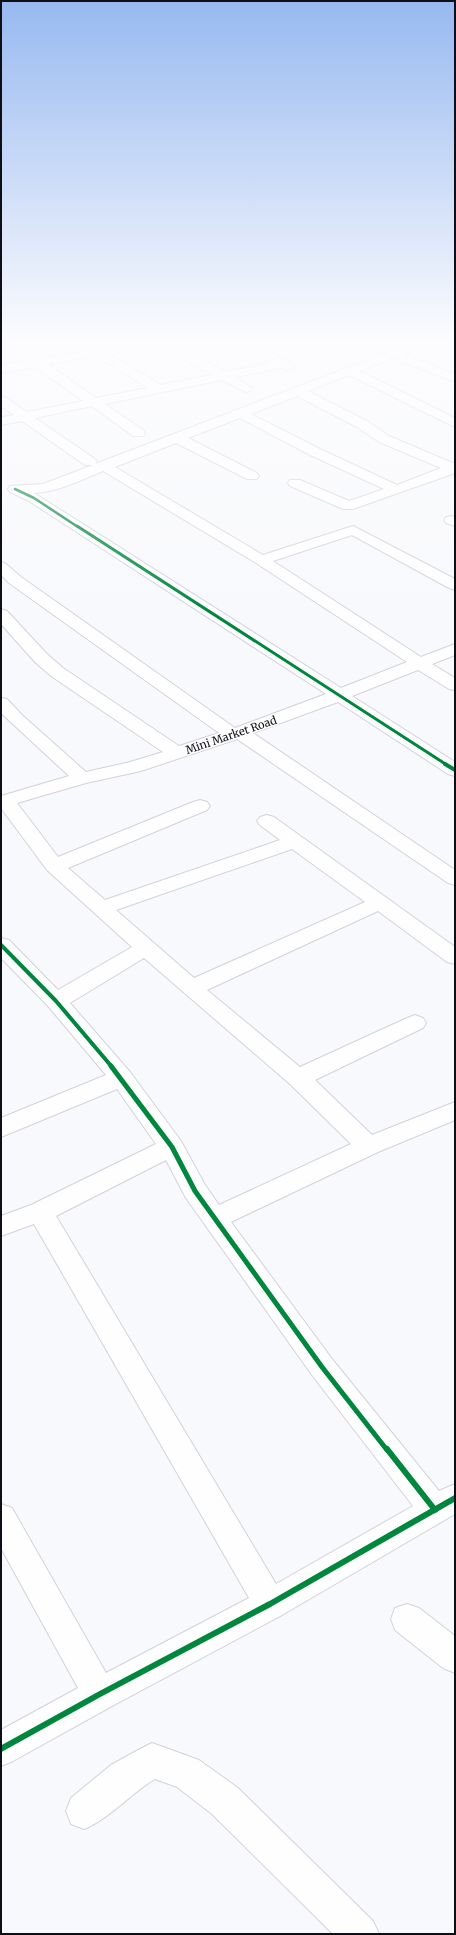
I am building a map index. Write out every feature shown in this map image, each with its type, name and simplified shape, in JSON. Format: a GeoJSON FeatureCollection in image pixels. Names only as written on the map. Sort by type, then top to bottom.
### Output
{"type":"FeatureCollection","features":[{"type":"Feature","properties":{"kind":"street"},"geometry":{"type":"LineString","coordinates":[[44,429],[97,464],[261,560],[419,664],[455,685]]}},
{"type":"Feature","properties":{"kind":"street"},"geometry":{"type":"LineString","coordinates":[[133,429],[138,433]]}},
{"type":"Feature","properties":{"kind":"street"},"geometry":{"type":"LineString","coordinates":[[8,488],[44,488],[97,464],[187,429]]}},
{"type":"Feature","properties":{"kind":"street"},"geometry":{"type":"LineString","coordinates":[[97,464],[199,429]]}},
{"type":"Feature","properties":{"kind":"street"},"geometry":{"type":"LineString","coordinates":[[271,429],[315,452],[396,490]]}},
{"type":"Feature","properties":{"kind":"street"},"geometry":{"type":"LineString","coordinates":[[368,429],[384,439],[455,469]]}},
{"type":"Feature","properties":{"kind":"street"},"geometry":{"type":"LineString","coordinates":[[177,438],[252,476]]}},
{"type":"Feature","properties":{"kind":"street"},"geometry":{"type":"LineString","coordinates":[[295,483],[348,506],[455,469]]}},
{"type":"Feature","properties":{"kind":"street"},"geometry":{"type":"LineString","coordinates":[[8,488],[40,503],[455,770]]}},
{"type":"Feature","properties":{"kind":"street"},"geometry":{"type":"LineString","coordinates":[[261,560],[353,530],[455,585]]}},
{"type":"Feature","properties":{"kind":"street"},"geometry":{"type":"LineString","coordinates":[[1,567],[15,580],[236,733],[455,879]]}},
{"type":"Feature","properties":{"kind":"street"},"geometry":{"type":"LineString","coordinates":[[1,614],[41,658],[57,672],[178,753]]}},
{"type":"Feature","properties":{"kind":"street","name":"Mini Market Road"},"geometry":{"type":"LineString","coordinates":[[3,801],[82,778],[134,767],[178,753],[339,695],[455,649]]}},
{"type":"Feature","properties":{"kind":"street"},"geometry":{"type":"LineString","coordinates":[[1,703],[16,719],[82,778]]}},
{"type":"Feature","properties":{"kind":"street"},"geometry":{"type":"LineString","coordinates":[[3,801],[54,866],[191,988],[298,1078],[370,1146]]}},
{"type":"Feature","properties":{"kind":"street"},"geometry":{"type":"LineString","coordinates":[[54,866],[200,806]]}},
{"type":"Feature","properties":{"kind":"street"},"geometry":{"type":"LineString","coordinates":[[267,821],[455,957]]}},
{"type":"Feature","properties":{"kind":"street"},"geometry":{"type":"LineString","coordinates":[[102,908],[295,841]]}},
{"type":"Feature","properties":{"kind":"street"},"geometry":{"type":"LineString","coordinates":[[191,988],[298,941],[381,902]]}},
{"type":"Feature","properties":{"kind":"street"},"geometry":{"type":"LineString","coordinates":[[1,945],[56,1001],[122,1078],[172,1147],[195,1191],[322,1367],[445,1504],[270,1604],[100,1694],[1,1749]]}},
{"type":"Feature","properties":{"kind":"street"},"geometry":{"type":"LineString","coordinates":[[56,1001],[146,948]]}},
{"type":"Feature","properties":{"kind":"street"},"geometry":{"type":"LineString","coordinates":[[298,1078],[415,1023]]}},
{"type":"Feature","properties":{"kind":"street"},"geometry":{"type":"LineString","coordinates":[[1,1128],[122,1078]]}},
{"type":"Feature","properties":{"kind":"street"},"geometry":{"type":"LineString","coordinates":[[215,1218],[370,1146],[455,1110]]}},
{"type":"Feature","properties":{"kind":"street"},"geometry":{"type":"LineString","coordinates":[[1,1226],[40,1212],[172,1147]]}},
{"type":"Feature","properties":{"kind":"street"},"geometry":{"type":"LineString","coordinates":[[40,1212],[270,1604]]}},
{"type":"Feature","properties":{"kind":"street"},"geometry":{"type":"LineString","coordinates":[[1,1518],[100,1694]]}},
{"type":"Feature","properties":{"kind":"street"},"geometry":{"type":"LineString","coordinates":[[407,1619],[455,1657]]}},
{"type":"Feature","properties":{"kind":"street"},"geometry":{"type":"LineString","coordinates":[[84,1812],[124,1778],[152,1761],[187,1772],[225,1801],[360,1934]]}},
{"type":"Feature","properties":{"kind":"cycle path"},"geometry":{"type":"LineString","coordinates":[[15,489],[34,498],[455,770]]}},
{"type":"Feature","properties":{"kind":"cycle path"},"geometry":{"type":"LineString","coordinates":[[1,945],[56,1001],[122,1078],[172,1147],[195,1191],[322,1367],[435,1510]]}},
{"type":"Feature","properties":{"kind":"cycle path"},"geometry":{"type":"LineString","coordinates":[[1,1749],[100,1694],[270,1604],[455,1498]]}}]}
